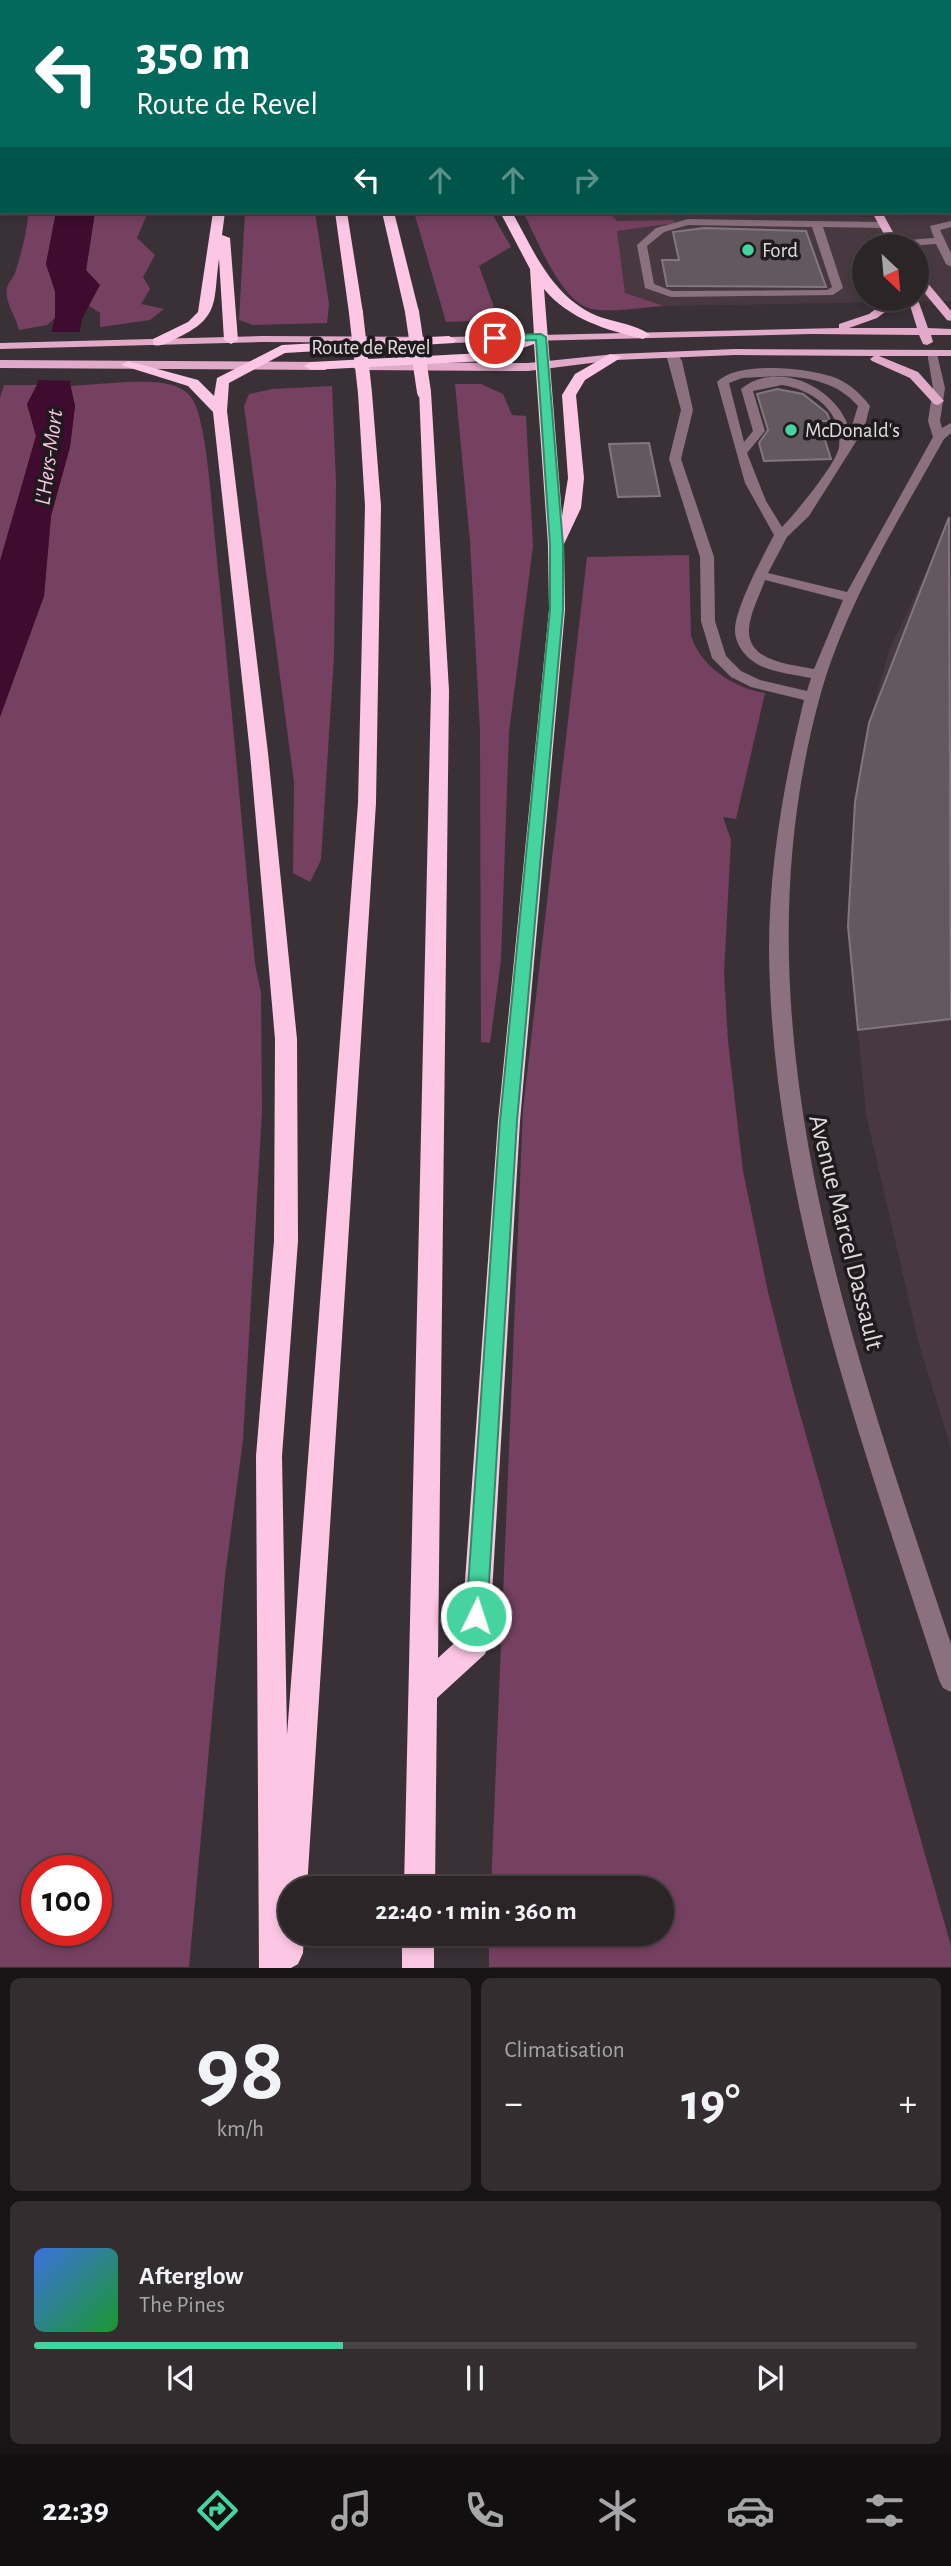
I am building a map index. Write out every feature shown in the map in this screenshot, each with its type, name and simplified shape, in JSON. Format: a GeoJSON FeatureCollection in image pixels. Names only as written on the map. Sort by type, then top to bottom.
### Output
{"type":"FeatureCollection","features":[{"type":"Feature","properties":{"kind":"highway"},"geometry":{"type":"LineString","coordinates":[[220,214],[231,340]]}},
{"type":"Feature","properties":{"kind":"highway"},"geometry":{"type":"LineString","coordinates":[[158,342],[193,325],[205,313],[220,214]]}},
{"type":"Feature","properties":{"kind":"highway"},"geometry":{"type":"LineString","coordinates":[[292,1876],[367,803],[373,506],[366,393],[341,214]]}},
{"type":"Feature","properties":{"kind":"highway"},"geometry":{"type":"LineString","coordinates":[[388,214],[412,312],[424,392],[440,704],[438,968],[419,1876]]}},
{"type":"Feature","properties":{"kind":"highway"},"geometry":{"type":"LineString","coordinates":[[507,214],[536,270],[573,309],[643,335]]}},
{"type":"Feature","properties":{"kind":"highway"},"geometry":{"type":"LineString","coordinates":[[422,1692],[475,1644],[509,1121],[557,610],[556,545],[536,270]]}},
{"type":"Feature","properties":{"kind":"highway"},"geometry":{"type":"LineString","coordinates":[[311,366],[485,357],[541,337]]}},
{"type":"Feature","properties":{"kind":"highway"},"geometry":{"type":"LineString","coordinates":[[275,1968],[269,1455],[286,1241],[286,1039],[259,753],[220,411],[222,381],[282,349],[449,340]]}},
{"type":"Feature","properties":{"kind":"highway"},"geometry":{"type":"LineString","coordinates":[[556,545],[572,508],[576,478],[569,395],[580,377],[615,357]]}},
{"type":"Feature","properties":{"kind":"highway"},"geometry":{"type":"LineString","coordinates":[[128,365],[192,383],[220,411]]}},
{"type":"Feature","properties":{"kind":"highway"},"geometry":{"type":"LineString","coordinates":[[286,1968],[287,1946]]}},
{"type":"Feature","properties":{"kind":"highway"},"geometry":{"type":"LineString","coordinates":[[418,1946],[418,1968]]}},
{"type":"Feature","properties":{"kind":"main road"},"geometry":{"type":"LineString","coordinates":[[878,214],[889,234]]}},
{"type":"Feature","properties":{"kind":"main road"},"geometry":{"type":"LineString","coordinates":[[929,291],[951,318]]}},
{"type":"Feature","properties":{"kind":"main road"},"geometry":{"type":"LineString","coordinates":[[812,331],[853,324],[879,312]]}},
{"type":"Feature","properties":{"kind":"main road"},"geometry":{"type":"LineString","coordinates":[[917,312],[931,354],[951,348]]}},
{"type":"Feature","properties":{"kind":"main road","name":"Route de Revel"},"geometry":{"type":"LineString","coordinates":[[0,345],[231,340],[449,340],[812,331],[925,336]]}},
{"type":"Feature","properties":{"kind":"main road"},"geometry":{"type":"LineString","coordinates":[[735,352],[762,347],[951,333]]}},
{"type":"Feature","properties":{"kind":"main road"},"geometry":{"type":"LineString","coordinates":[[231,340],[235,352],[250,365]]}},
{"type":"Feature","properties":{"kind":"main road","name":"Route de Revel"},"geometry":{"type":"LineString","coordinates":[[0,365],[544,365],[615,357],[735,352],[951,354]]}},
{"type":"Feature","properties":{"kind":"main road"},"geometry":{"type":"LineString","coordinates":[[859,354],[904,369],[920,380],[938,401]]}},
{"type":"Feature","properties":{"kind":"street"},"geometry":{"type":"LineString","coordinates":[[817,225],[838,288],[829,293],[671,293],[649,286],[642,245],[660,230],[688,222],[884,225]]}},
{"type":"Feature","properties":{"kind":"street"},"geometry":{"type":"LineString","coordinates":[[951,224],[934,228],[951,264]]}},
{"type":"Feature","properties":{"kind":"street"},"geometry":{"type":"LineString","coordinates":[[929,243],[941,242]]}},
{"type":"Feature","properties":{"kind":"street"},"geometry":{"type":"LineString","coordinates":[[672,354],[687,410],[675,459],[707,557],[708,621],[719,658],[736,674],[757,684],[812,697]]}},
{"type":"Feature","properties":{"kind":"street"},"geometry":{"type":"LineString","coordinates":[[931,354],[939,388],[934,421],[939,437]]}},
{"type":"Feature","properties":{"kind":"street"},"geometry":{"type":"LineString","coordinates":[[781,534],[763,513],[741,453],[723,383],[731,376],[803,373],[831,381],[851,392],[864,406],[864,415],[804,513],[781,534],[760,575],[742,629],[745,644],[754,655],[768,664],[820,675]]}},
{"type":"Feature","properties":{"kind":"street"},"geometry":{"type":"LineString","coordinates":[[741,453],[759,432],[747,389],[773,383],[819,390],[847,429],[845,448]]}},
{"type":"Feature","properties":{"kind":"street","name":"Avenue Marcel Dassault"},"geometry":{"type":"LineString","coordinates":[[951,427],[939,437],[852,598],[812,697],[796,759],[778,885],[776,958],[782,1046],[796,1152],[825,1272],[873,1437],[951,1680]]}},
{"type":"Feature","properties":{"kind":"street"},"geometry":{"type":"LineString","coordinates":[[760,575],[852,598]]}},
{"type":"Feature","properties":{"kind":"shaded area"},"geometry":{"type":"Polygon","coordinates":[[[23,214],[56,214],[46,264],[55,291],[55,318],[47,325],[19,330],[7,293],[25,238],[28,217],[23,214]]]}},
{"type":"Feature","properties":{"kind":"shaded area"},"geometry":{"type":"Polygon","coordinates":[[[95,214],[147,214],[137,238],[155,255],[143,277],[150,289],[141,304],[164,309],[150,320],[100,327],[100,313],[88,305],[99,285],[86,271],[95,214]]]}},
{"type":"Feature","properties":{"kind":"shaded area"},"geometry":{"type":"Polygon","coordinates":[[[245,214],[315,214],[329,304],[327,323],[253,325],[239,320],[245,214]]]}},
{"type":"Feature","properties":{"kind":"shaded area"},"geometry":{"type":"Polygon","coordinates":[[[415,214],[492,214],[511,247],[479,266],[494,307],[470,321],[446,322],[415,214]]]}},
{"type":"Feature","properties":{"kind":"shaded area"},"geometry":{"type":"Polygon","coordinates":[[[524,214],[611,214],[617,221],[673,220],[675,223],[617,231],[625,293],[664,306],[592,309],[580,304],[570,295],[551,268],[524,214]]]}},
{"type":"Feature","properties":{"kind":"shaded area"},"geometry":{"type":"Polygon","coordinates":[[[611,214],[858,214],[860,217],[951,214],[951,301],[929,301],[929,234],[852,234],[852,303],[664,306],[625,293],[617,231],[674,223],[673,220],[616,221],[611,214]]]}},
{"type":"Feature","properties":{"kind":"shaded area"},"geometry":{"type":"Polygon","coordinates":[[[126,382],[164,383],[182,389],[189,395],[199,415],[209,474],[255,964],[261,993],[262,1112],[243,1440],[225,1576],[189,1967],[0,1967],[0,717],[44,596],[51,516],[70,447],[75,406],[70,386],[126,382]]]}},
{"type":"Feature","properties":{"kind":"shaded area"},"geometry":{"type":"Polygon","coordinates":[[[455,384],[481,384],[503,394],[512,415],[526,416],[533,546],[509,732],[501,960],[490,1043],[481,1042],[480,731],[470,541],[455,384]]]}},
{"type":"Feature","properties":{"kind":"shaded area"},"geometry":{"type":"Polygon","coordinates":[[[4,385],[37,385],[27,404],[36,436],[0,561],[0,398],[4,385]]]}},
{"type":"Feature","properties":{"kind":"shaded area"},"geometry":{"type":"Polygon","coordinates":[[[332,386],[336,483],[334,656],[321,860],[310,882],[293,873],[294,782],[244,406],[249,394],[272,389],[332,386]]]}},
{"type":"Feature","properties":{"kind":"shaded area"},"geometry":{"type":"Polygon","coordinates":[[[936,551],[951,552],[951,1448],[919,1344],[866,1114],[848,926],[855,802],[869,723],[889,651],[936,551]]]}},
{"type":"Feature","properties":{"kind":"shaded area"},"geometry":{"type":"Polygon","coordinates":[[[689,555],[691,636],[696,647],[702,657],[720,674],[742,686],[765,693],[736,819],[723,817],[731,840],[724,973],[728,1041],[743,1171],[768,1292],[792,1386],[951,1946],[951,1967],[489,1967],[489,1946],[674,1946],[674,1876],[491,1876],[523,1109],[587,557],[689,555]]]}},
{"type":"Feature","properties":{"kind":"water","name":"L'Hers-Mort"},"geometry":{"type":"Polygon","coordinates":[[[56,214],[95,214],[86,270],[100,285],[82,319],[70,383],[75,406],[70,447],[51,516],[44,596],[0,717],[0,561],[36,436],[27,404],[37,385],[55,318],[55,291],[46,264],[56,214]]]}},
{"type":"Feature","properties":{"kind":"pier"},"geometry":{"type":"Polygon","coordinates":[[[48,332],[84,332],[74,381],[35,380],[48,332]]]}},
{"type":"Feature","properties":{"kind":"building","name":"Ford"},"geometry":{"type":"Polygon","coordinates":[[[704,228],[806,231],[826,287],[667,286],[662,260],[679,260],[673,232],[704,228]]]}},
{"type":"Feature","properties":{"kind":"building","name":"McDonald's"},"geometry":{"type":"Polygon","coordinates":[[[777,389],[803,394],[827,413],[830,421],[819,421],[831,459],[764,461],[759,443],[768,430],[757,394],[777,389]]]}},
{"type":"Feature","properties":{"kind":"building"},"geometry":{"type":"Polygon","coordinates":[[[649,443],[660,496],[618,497],[609,444],[649,443]]]}},
{"type":"Feature","properties":{"kind":"building"},"geometry":{"type":"Polygon","coordinates":[[[949,517],[951,1019],[858,1030],[848,926],[855,802],[869,723],[949,517]]]}},
{"type":"Feature","properties":{"kind":"place","name":"Ford"},"geometry":{"type":"Point","coordinates":[748,250]}},
{"type":"Feature","properties":{"kind":"place","name":"McDonald's"},"geometry":{"type":"Point","coordinates":[791,430]}},
{"type":"Feature","properties":{"kind":"route"},"geometry":{"type":"LineString","coordinates":[[476,1616],[509,1121],[557,610],[556,545],[541,337],[495,338]]}}]}
